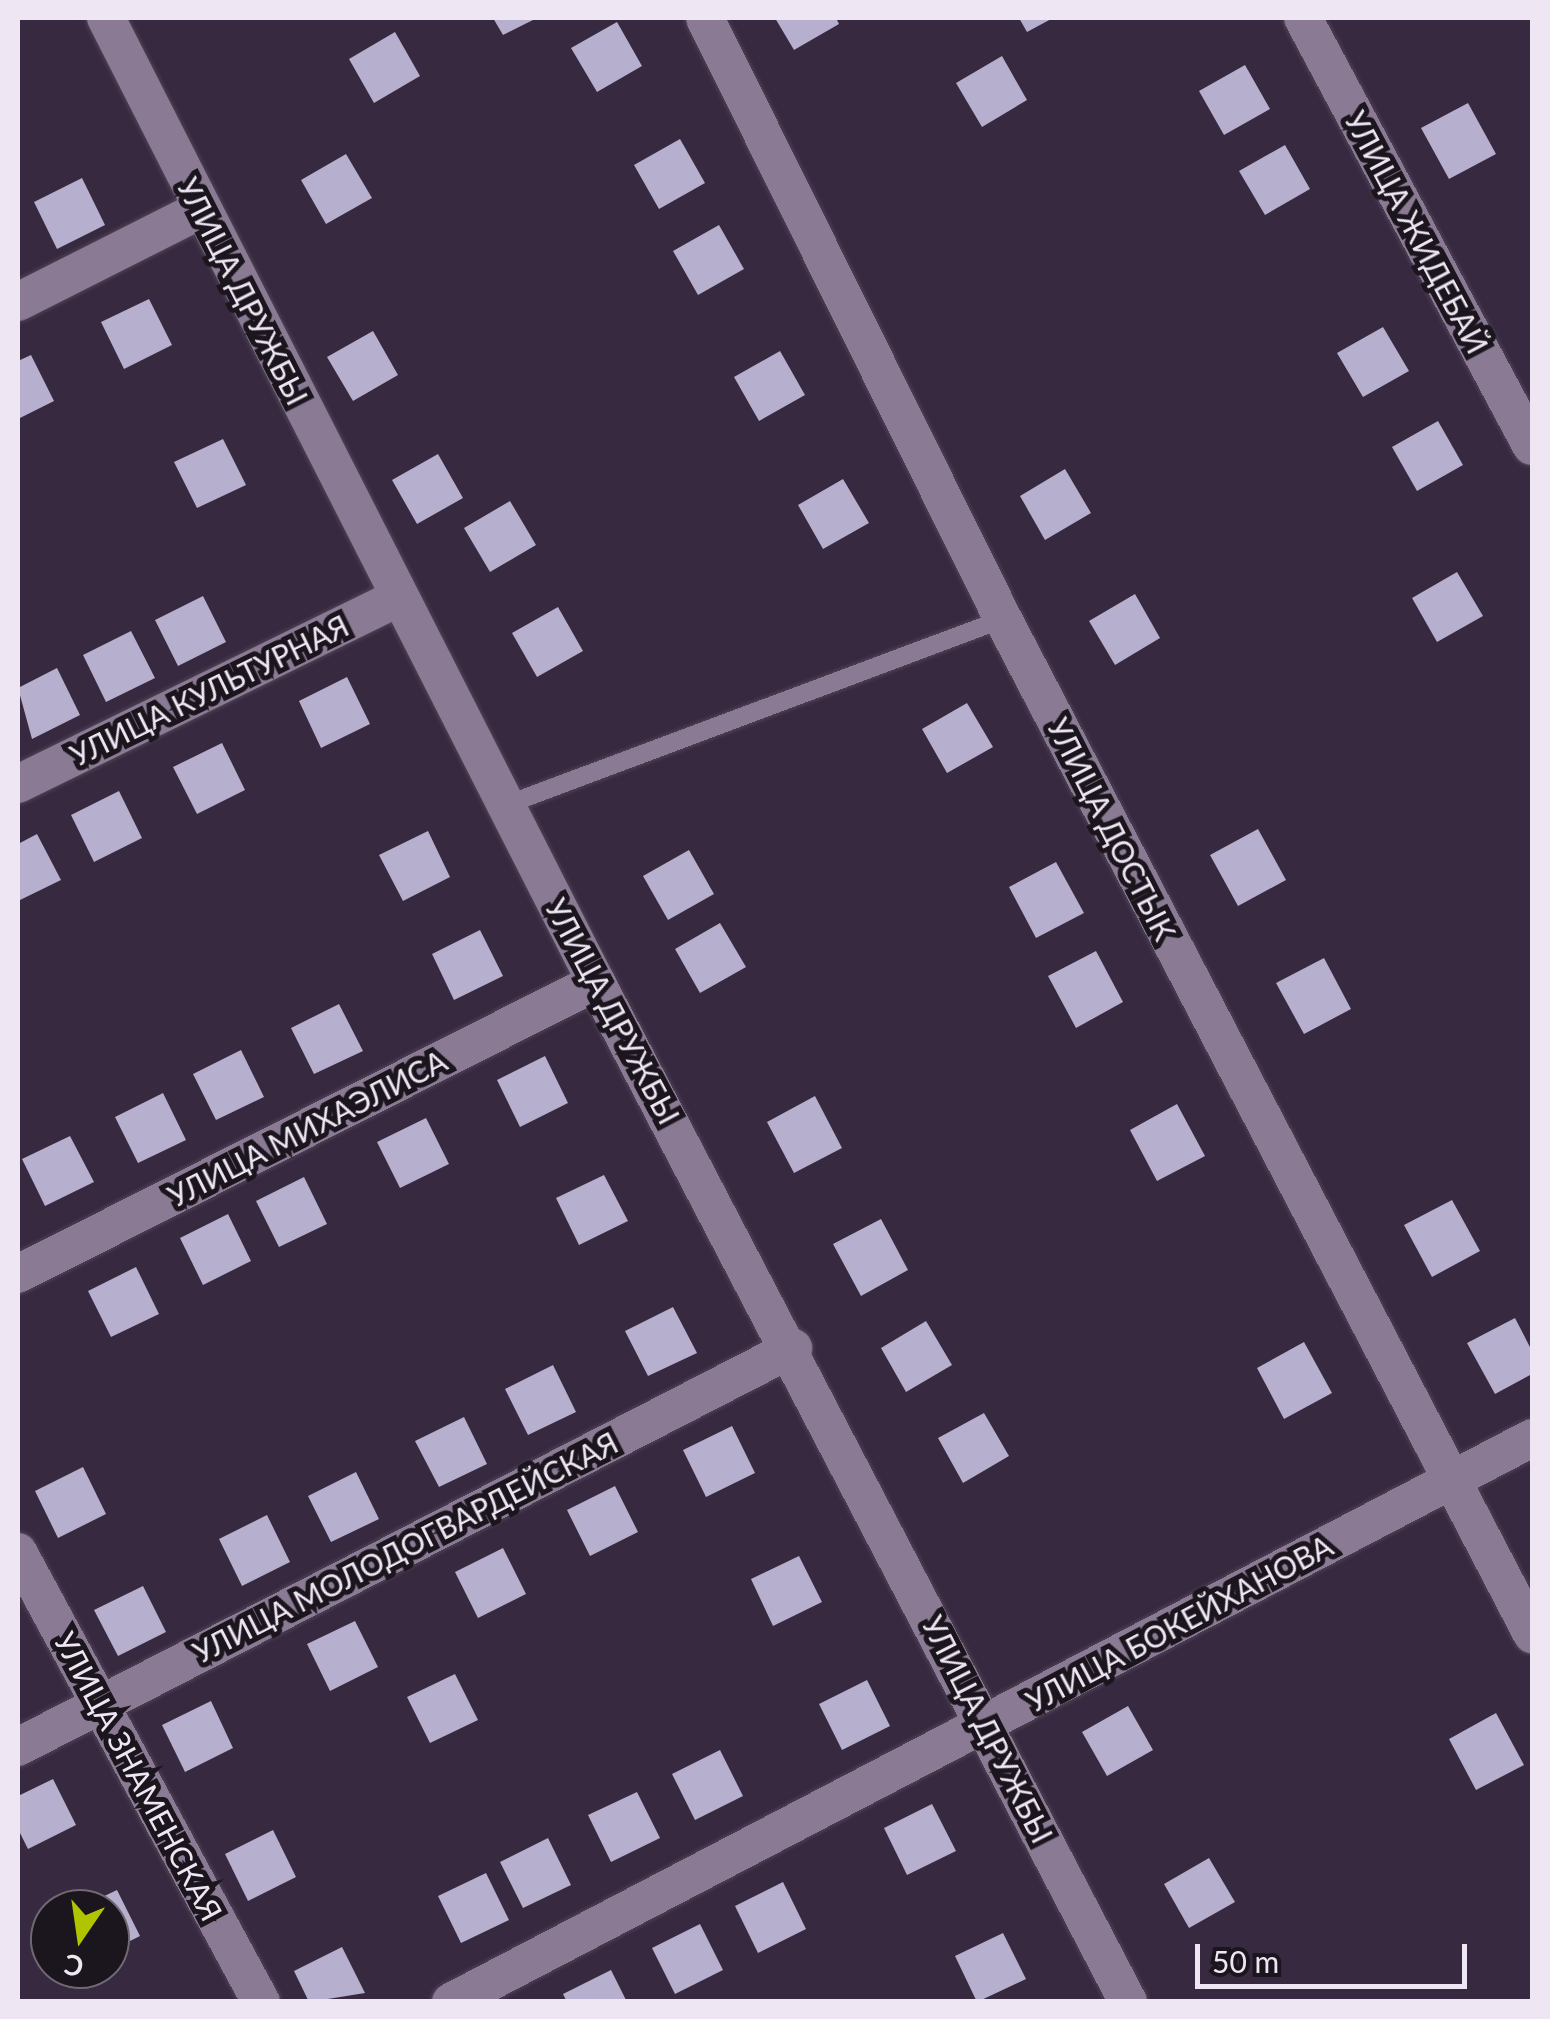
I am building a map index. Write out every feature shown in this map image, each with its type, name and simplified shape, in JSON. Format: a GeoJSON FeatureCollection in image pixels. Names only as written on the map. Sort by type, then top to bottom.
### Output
{"type":"FeatureCollection","features":[{"type":"Feature","properties":{"kind":"street","name":"УЛИЦА ДРУЖБЫ"},"geometry":{"type":"LineString","coordinates":[[106,18],[596,982],[793,1348],[1128,2002]]}},
{"type":"Feature","properties":{"kind":"street","name":"УЛИЦА ДОСТЫК"},"geometry":{"type":"LineString","coordinates":[[705,18],[1003,619],[1532,1634]]}},
{"type":"Feature","properties":{"kind":"street","name":"УЛИЦА ЖИДЕБАЙ"},"geometry":{"type":"LineString","coordinates":[[1303,18],[1532,446]]}},
{"type":"Feature","properties":{"kind":"street"},"geometry":{"type":"LineString","coordinates":[[18,302],[202,210]]}},
{"type":"Feature","properties":{"kind":"street","name":"УЛИЦА КУЛЬТУРНАЯ"},"geometry":{"type":"LineString","coordinates":[[18,784],[400,597]]}},
{"type":"Feature","properties":{"kind":"street","name":"УЛИЦА МИХАЭЛИСА"},"geometry":{"type":"LineString","coordinates":[[18,1274],[596,982]]}},
{"type":"Feature","properties":{"kind":"street","name":"УЛИЦА МОЛОДОГВАРДЕЙСКАЯ"},"geometry":{"type":"LineString","coordinates":[[18,1747],[793,1348]]}},
{"type":"Feature","properties":{"kind":"street","name":"УЛИЦА БОКЕЙХАНОВА"},"geometry":{"type":"LineString","coordinates":[[452,2002],[1532,1438]]}},
{"type":"Feature","properties":{"kind":"street","name":"УЛИЦА ЗНАМЕНСКАЯ"},"geometry":{"type":"LineString","coordinates":[[18,1552],[260,2002]]}},
{"type":"Feature","properties":{"kind":"lane"},"geometry":{"type":"LineString","coordinates":[[506,805],[1003,619]]}},
{"type":"Feature","properties":{"kind":"building"},"geometry":{"type":"Polygon","coordinates":[[[493,18],[537,18],[503,35],[493,18]]]}},
{"type":"Feature","properties":{"kind":"building"},"geometry":{"type":"Polygon","coordinates":[[[775,18],[836,18],[839,24],[794,50],[775,18]]]}},
{"type":"Feature","properties":{"kind":"building"},"geometry":{"type":"Polygon","coordinates":[[[1019,18],[1053,18],[1027,32],[1019,18]]]}},
{"type":"Feature","properties":{"kind":"building"},"geometry":{"type":"Polygon","coordinates":[[[617,22],[642,66],[597,92],[571,48],[617,22]]]}},
{"type":"Feature","properties":{"kind":"building"},"geometry":{"type":"Polygon","coordinates":[[[395,32],[420,76],[374,103],[349,59],[395,32]]]}},
{"type":"Feature","properties":{"kind":"building"},"geometry":{"type":"Polygon","coordinates":[[[1002,56],[1027,100],[982,127],[956,83],[1002,56]]]}},
{"type":"Feature","properties":{"kind":"building"},"geometry":{"type":"Polygon","coordinates":[[[1245,65],[1270,109],[1224,135],[1199,91],[1245,65]]]}},
{"type":"Feature","properties":{"kind":"building"},"geometry":{"type":"Polygon","coordinates":[[[1468,103],[1496,154],[1449,179],[1421,128],[1468,103]]]}},
{"type":"Feature","properties":{"kind":"building"},"geometry":{"type":"Polygon","coordinates":[[[680,139],[705,183],[659,209],[634,165],[680,139]]]}},
{"type":"Feature","properties":{"kind":"building"},"geometry":{"type":"Polygon","coordinates":[[[1285,145],[1310,189],[1265,215],[1239,171],[1285,145]]]}},
{"type":"Feature","properties":{"kind":"building"},"geometry":{"type":"Polygon","coordinates":[[[346,154],[372,198],[326,224],[301,180],[346,154]]]}},
{"type":"Feature","properties":{"kind":"building"},"geometry":{"type":"Polygon","coordinates":[[[82,178],[105,225],[57,249],[34,202],[82,178]]]}},
{"type":"Feature","properties":{"kind":"building"},"geometry":{"type":"Polygon","coordinates":[[[719,225],[744,269],[698,295],[673,251],[719,225]]]}},
{"type":"Feature","properties":{"kind":"building"},"geometry":{"type":"Polygon","coordinates":[[[149,299],[172,345],[124,369],[101,322],[149,299]]]}},
{"type":"Feature","properties":{"kind":"building"},"geometry":{"type":"Polygon","coordinates":[[[1383,327],[1409,371],[1363,397],[1337,353],[1383,327]]]}},
{"type":"Feature","properties":{"kind":"building"},"geometry":{"type":"Polygon","coordinates":[[[373,331],[398,375],[353,401],[327,357],[373,331]]]}},
{"type":"Feature","properties":{"kind":"building"},"geometry":{"type":"Polygon","coordinates":[[[780,351],[805,395],[759,421],[734,377],[780,351]]]}},
{"type":"Feature","properties":{"kind":"building"},"geometry":{"type":"Polygon","coordinates":[[[31,355],[54,401],[18,419],[18,361],[31,355]]]}},
{"type":"Feature","properties":{"kind":"building"},"geometry":{"type":"Polygon","coordinates":[[[1438,421],[1463,465],[1417,491],[1392,447],[1438,421]]]}},
{"type":"Feature","properties":{"kind":"building"},"geometry":{"type":"Polygon","coordinates":[[[223,439],[246,485],[197,508],[174,462],[223,439]]]}},
{"type":"Feature","properties":{"kind":"building"},"geometry":{"type":"Polygon","coordinates":[[[438,454],[463,498],[417,524],[392,480],[438,454]]]}},
{"type":"Feature","properties":{"kind":"building"},"geometry":{"type":"Polygon","coordinates":[[[1065,469],[1091,513],[1045,540],[1020,496],[1065,469]]]}},
{"type":"Feature","properties":{"kind":"building"},"geometry":{"type":"Polygon","coordinates":[[[843,479],[869,523],[823,549],[798,505],[843,479]]]}},
{"type":"Feature","properties":{"kind":"building"},"geometry":{"type":"Polygon","coordinates":[[[510,501],[536,545],[490,572],[464,528],[510,501]]]}},
{"type":"Feature","properties":{"kind":"building"},"geometry":{"type":"Polygon","coordinates":[[[1457,572],[1483,616],[1437,642],[1412,598],[1457,572]]]}},
{"type":"Feature","properties":{"kind":"building"},"geometry":{"type":"Polygon","coordinates":[[[1135,594],[1160,638],[1115,665],[1089,621],[1135,594]]]}},
{"type":"Feature","properties":{"kind":"building"},"geometry":{"type":"Polygon","coordinates":[[[203,596],[226,642],[178,666],[155,620],[203,596]]]}},
{"type":"Feature","properties":{"kind":"building"},"geometry":{"type":"Polygon","coordinates":[[[558,607],[583,651],[537,677],[512,633],[558,607]]]}},
{"type":"Feature","properties":{"kind":"building"},"geometry":{"type":"Polygon","coordinates":[[[131,631],[155,678],[106,702],[83,655],[131,631]]]}},
{"type":"Feature","properties":{"kind":"building"},"geometry":{"type":"Polygon","coordinates":[[[57,668],[80,715],[32,739],[18,688],[57,668]]]}},
{"type":"Feature","properties":{"kind":"building"},"geometry":{"type":"Polygon","coordinates":[[[347,677],[370,724],[321,748],[299,701],[347,677]]]}},
{"type":"Feature","properties":{"kind":"building"},"geometry":{"type":"Polygon","coordinates":[[[967,703],[993,747],[947,773],[922,729],[967,703]]]}},
{"type":"Feature","properties":{"kind":"building"},"geometry":{"type":"Polygon","coordinates":[[[222,743],[245,790],[197,814],[173,767],[222,743]]]}},
{"type":"Feature","properties":{"kind":"building"},"geometry":{"type":"Polygon","coordinates":[[[119,791],[142,838],[94,862],[71,815],[119,791]]]}},
{"type":"Feature","properties":{"kind":"building"},"geometry":{"type":"Polygon","coordinates":[[[1258,829],[1286,880],[1238,906],[1210,855],[1258,829]]]}},
{"type":"Feature","properties":{"kind":"building"},"geometry":{"type":"Polygon","coordinates":[[[428,831],[450,877],[403,901],[379,855],[428,831]]]}},
{"type":"Feature","properties":{"kind":"building"},"geometry":{"type":"Polygon","coordinates":[[[37,834],[61,880],[18,901],[18,844],[37,834]]]}},
{"type":"Feature","properties":{"kind":"building"},"geometry":{"type":"Polygon","coordinates":[[[689,850],[714,894],[668,920],[643,876],[689,850]]]}},
{"type":"Feature","properties":{"kind":"building"},"geometry":{"type":"Polygon","coordinates":[[[1056,862],[1084,913],[1036,938],[1009,887],[1056,862]]]}},
{"type":"Feature","properties":{"kind":"building"},"geometry":{"type":"Polygon","coordinates":[[[720,923],[746,967],[700,993],[675,949],[720,923]]]}},
{"type":"Feature","properties":{"kind":"building"},"geometry":{"type":"Polygon","coordinates":[[[480,930],[503,976],[454,1000],[432,954],[480,930]]]}},
{"type":"Feature","properties":{"kind":"building"},"geometry":{"type":"Polygon","coordinates":[[[1096,951],[1123,1002],[1076,1028],[1048,976],[1096,951]]]}},
{"type":"Feature","properties":{"kind":"building"},"geometry":{"type":"Polygon","coordinates":[[[1324,958],[1351,1009],[1304,1034],[1276,983],[1324,958]]]}},
{"type":"Feature","properties":{"kind":"building"},"geometry":{"type":"Polygon","coordinates":[[[339,1004],[363,1051],[314,1074],[291,1028],[339,1004]]]}},
{"type":"Feature","properties":{"kind":"building"},"geometry":{"type":"Polygon","coordinates":[[[241,1050],[264,1097],[216,1120],[193,1074],[241,1050]]]}},
{"type":"Feature","properties":{"kind":"building"},"geometry":{"type":"Polygon","coordinates":[[[545,1056],[568,1103],[520,1127],[497,1080],[545,1056]]]}},
{"type":"Feature","properties":{"kind":"building"},"geometry":{"type":"Polygon","coordinates":[[[163,1093],[186,1140],[138,1163],[115,1117],[163,1093]]]}},
{"type":"Feature","properties":{"kind":"building"},"geometry":{"type":"Polygon","coordinates":[[[815,1096],[842,1148],[794,1173],[767,1122],[815,1096]]]}},
{"type":"Feature","properties":{"kind":"building"},"geometry":{"type":"Polygon","coordinates":[[[1177,1104],[1205,1156],[1157,1181],[1130,1130],[1177,1104]]]}},
{"type":"Feature","properties":{"kind":"building"},"geometry":{"type":"Polygon","coordinates":[[[426,1118],[449,1164],[400,1188],[377,1142],[426,1118]]]}},
{"type":"Feature","properties":{"kind":"building"},"geometry":{"type":"Polygon","coordinates":[[[70,1136],[94,1182],[45,1206],[22,1159],[70,1136]]]}},
{"type":"Feature","properties":{"kind":"building"},"geometry":{"type":"Polygon","coordinates":[[[604,1175],[628,1221],[579,1245],[556,1198],[604,1175]]]}},
{"type":"Feature","properties":{"kind":"building"},"geometry":{"type":"Polygon","coordinates":[[[304,1177],[327,1224],[279,1247],[256,1201],[304,1177]]]}},
{"type":"Feature","properties":{"kind":"building"},"geometry":{"type":"Polygon","coordinates":[[[1452,1200],[1480,1251],[1432,1277],[1404,1225],[1452,1200]]]}},
{"type":"Feature","properties":{"kind":"building"},"geometry":{"type":"Polygon","coordinates":[[[228,1214],[251,1261],[203,1285],[180,1238],[228,1214]]]}},
{"type":"Feature","properties":{"kind":"building"},"geometry":{"type":"Polygon","coordinates":[[[881,1219],[908,1270],[861,1296],[833,1244],[881,1219]]]}},
{"type":"Feature","properties":{"kind":"building"},"geometry":{"type":"Polygon","coordinates":[[[136,1267],[159,1314],[111,1337],[88,1291],[136,1267]]]}},
{"type":"Feature","properties":{"kind":"building"},"geometry":{"type":"Polygon","coordinates":[[[673,1307],[697,1353],[648,1376],[625,1331],[673,1307]]]}},
{"type":"Feature","properties":{"kind":"building"},"geometry":{"type":"Polygon","coordinates":[[[1515,1318],[1532,1351],[1532,1374],[1495,1394],[1467,1343],[1515,1318]]]}},
{"type":"Feature","properties":{"kind":"building"},"geometry":{"type":"Polygon","coordinates":[[[926,1321],[952,1365],[906,1392],[881,1348],[926,1321]]]}},
{"type":"Feature","properties":{"kind":"building"},"geometry":{"type":"Polygon","coordinates":[[[1304,1342],[1332,1393],[1284,1419],[1257,1368],[1304,1342]]]}},
{"type":"Feature","properties":{"kind":"building"},"geometry":{"type":"Polygon","coordinates":[[[553,1365],[576,1412],[528,1435],[505,1389],[553,1365]]]}},
{"type":"Feature","properties":{"kind":"building"},"geometry":{"type":"Polygon","coordinates":[[[984,1413],[1009,1456],[963,1483],[938,1438],[984,1413]]]}},
{"type":"Feature","properties":{"kind":"building"},"geometry":{"type":"Polygon","coordinates":[[[464,1417],[487,1464],[439,1487],[415,1441],[464,1417]]]}},
{"type":"Feature","properties":{"kind":"building"},"geometry":{"type":"Polygon","coordinates":[[[732,1426],[755,1473],[706,1497],[683,1450],[732,1426]]]}},
{"type":"Feature","properties":{"kind":"building"},"geometry":{"type":"Polygon","coordinates":[[[83,1467],[106,1514],[58,1538],[35,1491],[83,1467]]]}},
{"type":"Feature","properties":{"kind":"building"},"geometry":{"type":"Polygon","coordinates":[[[356,1472],[379,1519],[331,1542],[308,1496],[356,1472]]]}},
{"type":"Feature","properties":{"kind":"building"},"geometry":{"type":"Polygon","coordinates":[[[615,1486],[638,1532],[590,1556],[567,1510],[615,1486]]]}},
{"type":"Feature","properties":{"kind":"building"},"geometry":{"type":"Polygon","coordinates":[[[267,1515],[290,1562],[242,1586],[219,1539],[267,1515]]]}},
{"type":"Feature","properties":{"kind":"building"},"geometry":{"type":"Polygon","coordinates":[[[503,1548],[526,1594],[478,1618],[455,1572],[503,1548]]]}},
{"type":"Feature","properties":{"kind":"building"},"geometry":{"type":"Polygon","coordinates":[[[799,1556],[822,1602],[773,1626],[751,1579],[799,1556]]]}},
{"type":"Feature","properties":{"kind":"building"},"geometry":{"type":"Polygon","coordinates":[[[143,1586],[166,1632],[118,1656],[94,1610],[143,1586]]]}},
{"type":"Feature","properties":{"kind":"building"},"geometry":{"type":"Polygon","coordinates":[[[355,1621],[378,1667],[330,1691],[307,1644],[355,1621]]]}},
{"type":"Feature","properties":{"kind":"building"},"geometry":{"type":"Polygon","coordinates":[[[455,1674],[478,1720],[430,1743],[407,1697],[455,1674]]]}},
{"type":"Feature","properties":{"kind":"building"},"geometry":{"type":"Polygon","coordinates":[[[867,1680],[890,1726],[842,1750],[819,1704],[867,1680]]]}},
{"type":"Feature","properties":{"kind":"building"},"geometry":{"type":"Polygon","coordinates":[[[211,1701],[233,1748],[185,1772],[162,1725],[211,1701]]]}},
{"type":"Feature","properties":{"kind":"building"},"geometry":{"type":"Polygon","coordinates":[[[1128,1706],[1153,1750],[1107,1776],[1082,1732],[1128,1706]]]}},
{"type":"Feature","properties":{"kind":"building"},"geometry":{"type":"Polygon","coordinates":[[[1496,1713],[1524,1765],[1476,1790],[1449,1739],[1496,1713]]]}},
{"type":"Feature","properties":{"kind":"building"},"geometry":{"type":"Polygon","coordinates":[[[720,1750],[743,1796],[695,1820],[672,1774],[720,1750]]]}},
{"type":"Feature","properties":{"kind":"building"},"geometry":{"type":"Polygon","coordinates":[[[53,1779],[76,1825],[28,1849],[18,1829],[18,1796],[53,1779]]]}},
{"type":"Feature","properties":{"kind":"building"},"geometry":{"type":"Polygon","coordinates":[[[637,1792],[660,1838],[611,1862],[588,1815],[637,1792]]]}},
{"type":"Feature","properties":{"kind":"building"},"geometry":{"type":"Polygon","coordinates":[[[932,1804],[956,1851],[907,1875],[884,1828],[932,1804]]]}},
{"type":"Feature","properties":{"kind":"building"},"geometry":{"type":"Polygon","coordinates":[[[273,1830],[296,1877],[248,1901],[225,1854],[273,1830]]]}},
{"type":"Feature","properties":{"kind":"building"},"geometry":{"type":"Polygon","coordinates":[[[548,1838],[571,1885],[523,1908],[500,1862],[548,1838]]]}},
{"type":"Feature","properties":{"kind":"building"},"geometry":{"type":"Polygon","coordinates":[[[1209,1858],[1235,1902],[1189,1928],[1164,1884],[1209,1858]]]}},
{"type":"Feature","properties":{"kind":"building"},"geometry":{"type":"Polygon","coordinates":[[[486,1873],[509,1920],[461,1943],[438,1896],[486,1873]]]}},
{"type":"Feature","properties":{"kind":"building"},"geometry":{"type":"Polygon","coordinates":[[[783,1882],[806,1929],[758,1953],[735,1906],[783,1882]]]}},
{"type":"Feature","properties":{"kind":"building"},"geometry":{"type":"Polygon","coordinates":[[[130,1916],[140,1936],[130,1941],[130,1916]]]}},
{"type":"Feature","properties":{"kind":"building"},"geometry":{"type":"Polygon","coordinates":[[[700,1924],[723,1970],[675,1994],[652,1948],[700,1924]]]}},
{"type":"Feature","properties":{"kind":"building"},"geometry":{"type":"Polygon","coordinates":[[[1003,1933],[1026,1979],[977,2002],[955,1956],[1003,1933]]]}},
{"type":"Feature","properties":{"kind":"building"},"geometry":{"type":"Polygon","coordinates":[[[342,1947],[365,1993],[309,2002],[294,1971],[342,1947]]]}},
{"type":"Feature","properties":{"kind":"building"},"geometry":{"type":"Polygon","coordinates":[[[611,1970],[627,2002],[567,2002],[563,1994],[611,1970]]]}}]}
